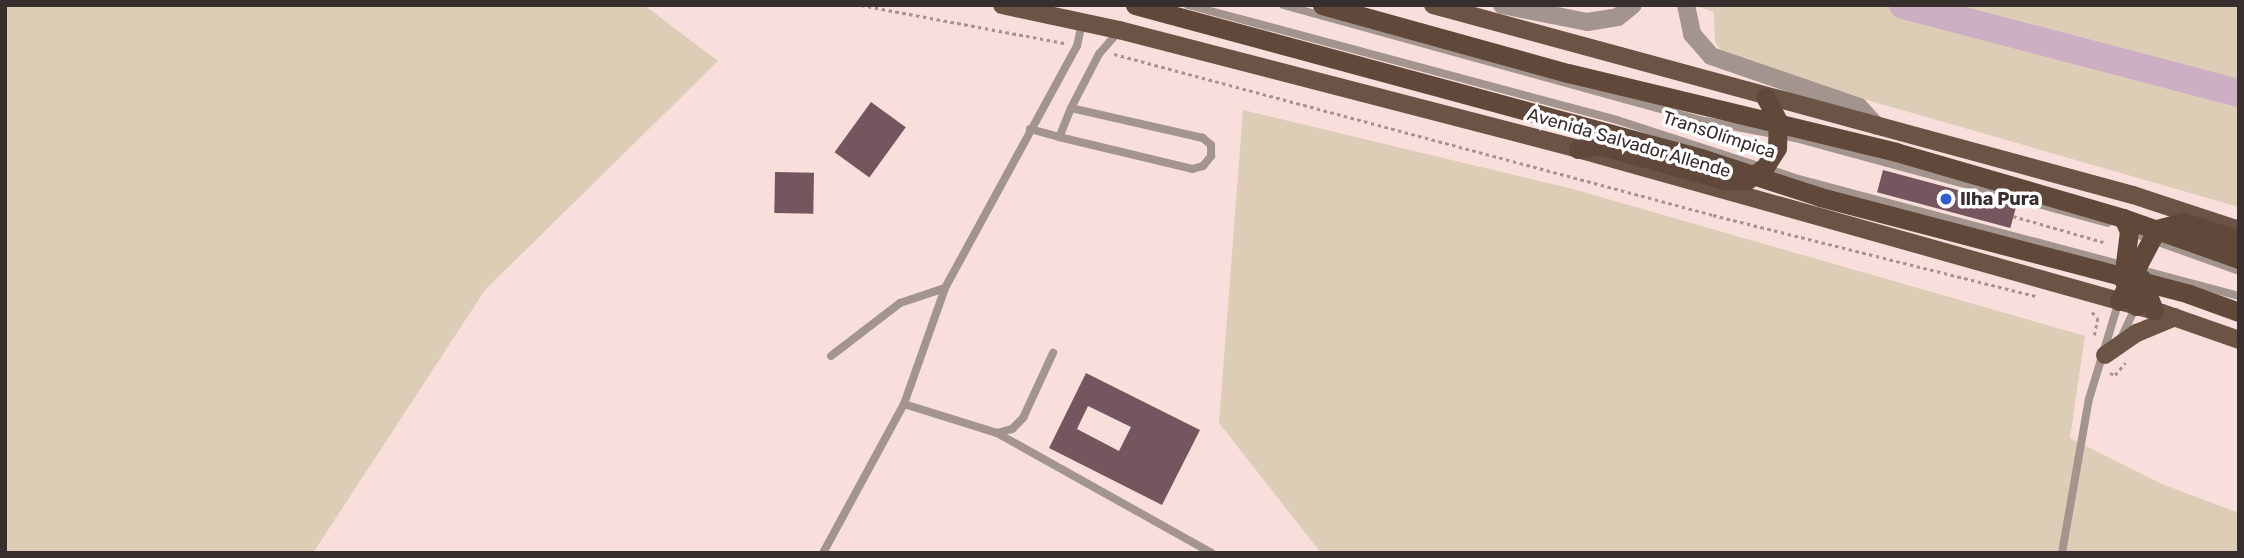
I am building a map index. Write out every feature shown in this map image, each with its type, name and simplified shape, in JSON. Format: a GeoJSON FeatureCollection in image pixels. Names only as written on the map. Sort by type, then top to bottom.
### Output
{"type":"FeatureCollection","features":[{"type":"Feature","properties":{"kind":"highway","name":"Avenida Salvador Allende"},"geometry":{"type":"LineString","coordinates":[[1135,5],[1760,171],[2136,275],[2239,312]]}},
{"type":"Feature","properties":{"kind":"highway","name":"Avenida Salvador Allende"},"geometry":{"type":"LineString","coordinates":[[1322,5],[2126,225],[2136,275]]}},
{"type":"Feature","properties":{"kind":"highway"},"geometry":{"type":"LineString","coordinates":[[1578,149],[1599,145],[1732,182],[1760,171],[1775,154],[1779,128],[1765,97]]}},
{"type":"Feature","properties":{"kind":"highway"},"geometry":{"type":"LineString","coordinates":[[2136,275],[2184,222],[2239,240]]}},
{"type":"Feature","properties":{"kind":"highway"},"geometry":{"type":"LineString","coordinates":[[2126,225],[2136,275]]}},
{"type":"Feature","properties":{"kind":"highway","name":"Avenida Salvador Allende"},"geometry":{"type":"LineString","coordinates":[[2136,275],[2239,259]]}},
{"type":"Feature","properties":{"kind":"main road","name":"Avenida Salvador Allende"},"geometry":{"type":"LineString","coordinates":[[1002,5],[1119,30],[1578,149],[2136,275],[2175,317],[2239,340]]}},
{"type":"Feature","properties":{"kind":"main road"},"geometry":{"type":"LineString","coordinates":[[1433,5],[2133,195],[2239,230]]}},
{"type":"Feature","properties":{"kind":"main road"},"geometry":{"type":"LineString","coordinates":[[2099,349],[2175,317]]}},
{"type":"Feature","properties":{"kind":"street"},"geometry":{"type":"LineString","coordinates":[[1502,5],[1587,22],[1618,17],[1633,5]]}},
{"type":"Feature","properties":{"kind":"street"},"geometry":{"type":"LineString","coordinates":[[1686,5],[1692,34],[1711,56],[1859,107],[1877,127]]}},
{"type":"Feature","properties":{"kind":"lane","name":"TransOlímpica"},"geometry":{"type":"LineString","coordinates":[[1188,5],[1617,120],[1760,171]]}},
{"type":"Feature","properties":{"kind":"lane","name":"TransOlímpica"},"geometry":{"type":"LineString","coordinates":[[1283,5],[1705,121],[1779,128]]}},
{"type":"Feature","properties":{"kind":"lane"},"geometry":{"type":"LineString","coordinates":[[823,553],[904,404],[945,288],[1077,46],[1082,22]]}},
{"type":"Feature","properties":{"kind":"lane"},"geometry":{"type":"LineString","coordinates":[[1059,137],[1099,54],[1119,30]]}},
{"type":"Feature","properties":{"kind":"lane"},"geometry":{"type":"LineString","coordinates":[[1030,129],[1192,169],[1202,166],[1211,156],[1211,145],[1203,138],[1071,108]]}},
{"type":"Feature","properties":{"kind":"lane"},"geometry":{"type":"LineString","coordinates":[[2136,275],[2239,271]]}},
{"type":"Feature","properties":{"kind":"lane"},"geometry":{"type":"LineString","coordinates":[[2136,275],[2239,296]]}},
{"type":"Feature","properties":{"kind":"lane"},"geometry":{"type":"LineString","coordinates":[[2099,349],[2129,327],[2136,275]]}},
{"type":"Feature","properties":{"kind":"lane"},"geometry":{"type":"LineString","coordinates":[[2062,553],[2099,349],[2136,275]]}},
{"type":"Feature","properties":{"kind":"lane"},"geometry":{"type":"LineString","coordinates":[[831,356],[901,303],[945,288]]}},
{"type":"Feature","properties":{"kind":"lane"},"geometry":{"type":"LineString","coordinates":[[997,433],[1012,429],[1023,418],[1053,353]]}},
{"type":"Feature","properties":{"kind":"lane"},"geometry":{"type":"LineString","coordinates":[[904,404],[997,433],[1212,553]]}},
{"type":"Feature","properties":{"kind":"path"},"geometry":{"type":"LineString","coordinates":[[861,5],[1077,46]]}},
{"type":"Feature","properties":{"kind":"path"},"geometry":{"type":"LineString","coordinates":[[1099,54],[1112,53],[1713,215],[2045,299]]}},
{"type":"Feature","properties":{"kind":"path"},"geometry":{"type":"LineString","coordinates":[[2013,216],[2103,242]]}},
{"type":"Feature","properties":{"kind":"path"},"geometry":{"type":"LineString","coordinates":[[2085,309],[2098,318],[2099,349]]}},
{"type":"Feature","properties":{"kind":"path"},"geometry":{"type":"LineString","coordinates":[[2115,375],[2134,355]]}},
{"type":"Feature","properties":{"kind":"shaded area"},"geometry":{"type":"Polygon","coordinates":[[[5,5],[644,5],[718,61],[485,290],[313,553],[5,553],[5,5]]]}},
{"type":"Feature","properties":{"kind":"shaded area"},"geometry":{"type":"Polygon","coordinates":[[[1695,5],[2239,5],[2239,207],[1728,60],[1715,42],[1714,12],[1695,5]]]}},
{"type":"Feature","properties":{"kind":"shaded area"},"geometry":{"type":"Polygon","coordinates":[[[1243,110],[1573,189],[2085,336],[2070,438],[2162,484],[2239,513],[2239,553],[1321,553],[1219,423],[1243,110]]]}},
{"type":"Feature","properties":{"kind":"building"},"geometry":{"type":"Polygon","coordinates":[[[871,102],[906,127],[869,177],[835,152],[871,102]]]}},
{"type":"Feature","properties":{"kind":"building","name":"Ilha Pura"},"geometry":{"type":"Polygon","coordinates":[[[1883,170],[2016,206],[2010,228],[1877,192],[1883,170]]]}},
{"type":"Feature","properties":{"kind":"building"},"geometry":{"type":"Polygon","coordinates":[[[775,172],[814,173],[813,214],[774,213],[775,172]]]}},
{"type":"Feature","properties":{"kind":"building"},"geometry":{"type":"Polygon","coordinates":[[[1086,373],[1200,430],[1162,505],[1049,448],[1086,373]],[[1088,406],[1077,429],[1119,451],[1131,427],[1088,406]]]}},
{"type":"Feature","properties":{"kind":"waterway"},"geometry":{"type":"LineString","coordinates":[[1903,5],[2239,93]]}},
{"type":"Feature","properties":{"kind":"place","name":"Ilha Pura"},"geometry":{"type":"Point","coordinates":[1946,199]}}]}
